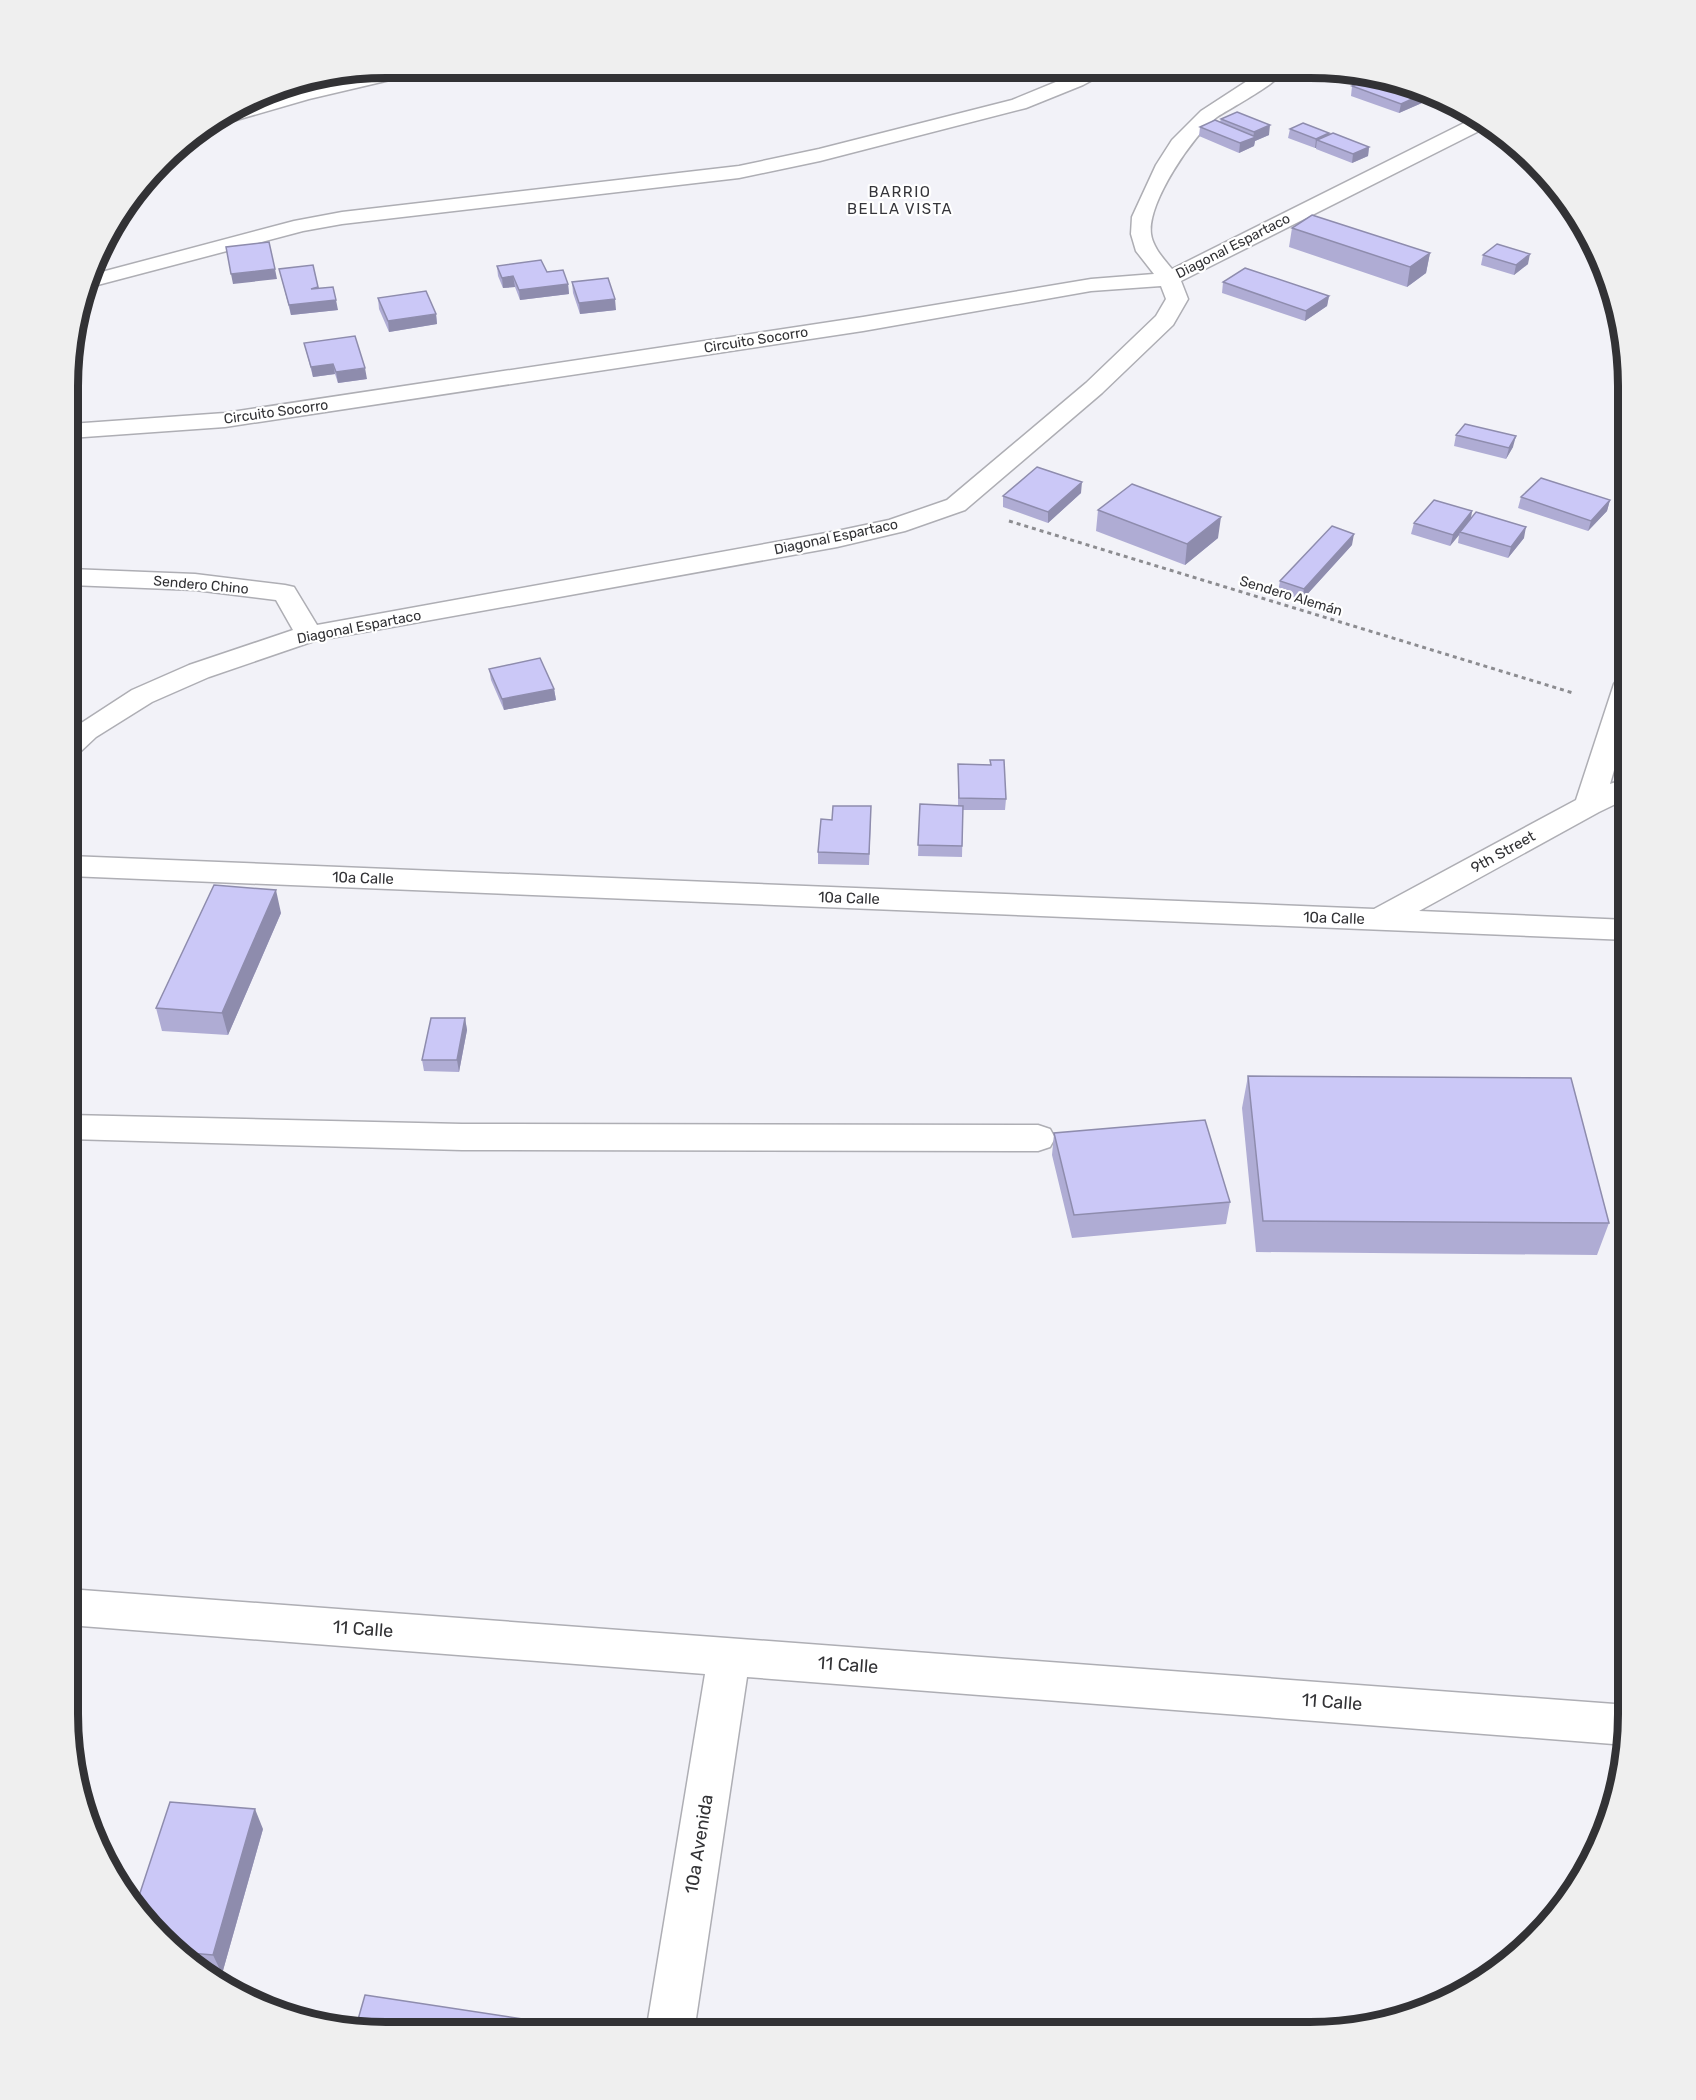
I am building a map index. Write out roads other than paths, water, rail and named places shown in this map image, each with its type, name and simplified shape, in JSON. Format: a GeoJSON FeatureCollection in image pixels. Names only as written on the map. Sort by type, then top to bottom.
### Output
{"type":"FeatureCollection","features":[{"type":"Feature","properties":{"kind":"street"},"geometry":{"type":"LineString","coordinates":[[97,280],[301,225],[342,218],[692,179],[762,167],[1019,104],[1082,78]]}},
{"type":"Feature","properties":{"kind":"street"},"geometry":{"type":"LineString","coordinates":[[1169,279],[1147,251],[1141,234],[1142,217],[1166,165],[1179,144],[1208,115],[1264,78]]}},
{"type":"Feature","properties":{"kind":"street"},"geometry":{"type":"LineString","coordinates":[[249,111],[373,79]]}},
{"type":"Feature","properties":{"kind":"street","name":"Diagonal Espartaco"},"geometry":{"type":"LineString","coordinates":[[78,739],[86,731],[142,696],[199,671],[309,634],[837,539],[896,526],[957,505],[1094,388],[1165,320],[1177,299],[1169,279],[1474,126]]}},
{"type":"Feature","properties":{"kind":"street","name":"Circuito Socorro"},"geometry":{"type":"LineString","coordinates":[[78,430],[225,420],[863,324],[1091,285],[1169,279]]}},
{"type":"Feature","properties":{"kind":"street","name":"Sendero Chino"},"geometry":{"type":"LineString","coordinates":[[78,577],[195,582],[285,593],[309,634]]}},
{"type":"Feature","properties":{"kind":"street"},"geometry":{"type":"LineString","coordinates":[[1589,805],[1618,714]]}},
{"type":"Feature","properties":{"kind":"street","name":"9th Street"},"geometry":{"type":"LineString","coordinates":[[1379,920],[1589,805],[1618,792]]}},
{"type":"Feature","properties":{"kind":"street","name":"10a Calle"},"geometry":{"type":"LineString","coordinates":[[78,866],[1618,930]]}},
{"type":"Feature","properties":{"kind":"street"},"geometry":{"type":"LineString","coordinates":[[78,1127],[462,1137],[1038,1138]]}},
{"type":"Feature","properties":{"kind":"street","name":"11 Calle"},"geometry":{"type":"LineString","coordinates":[[78,1608],[1617,1724]]}},
{"type":"Feature","properties":{"kind":"street","name":"10a Avenida"},"geometry":{"type":"LineString","coordinates":[[672,2022],[729,1656]]}},
{"type":"Feature","properties":{"kind":"district","name":"BARRIO BELLA VISTA"},"geometry":{"type":"Point","coordinates":[900,200]}}]}
